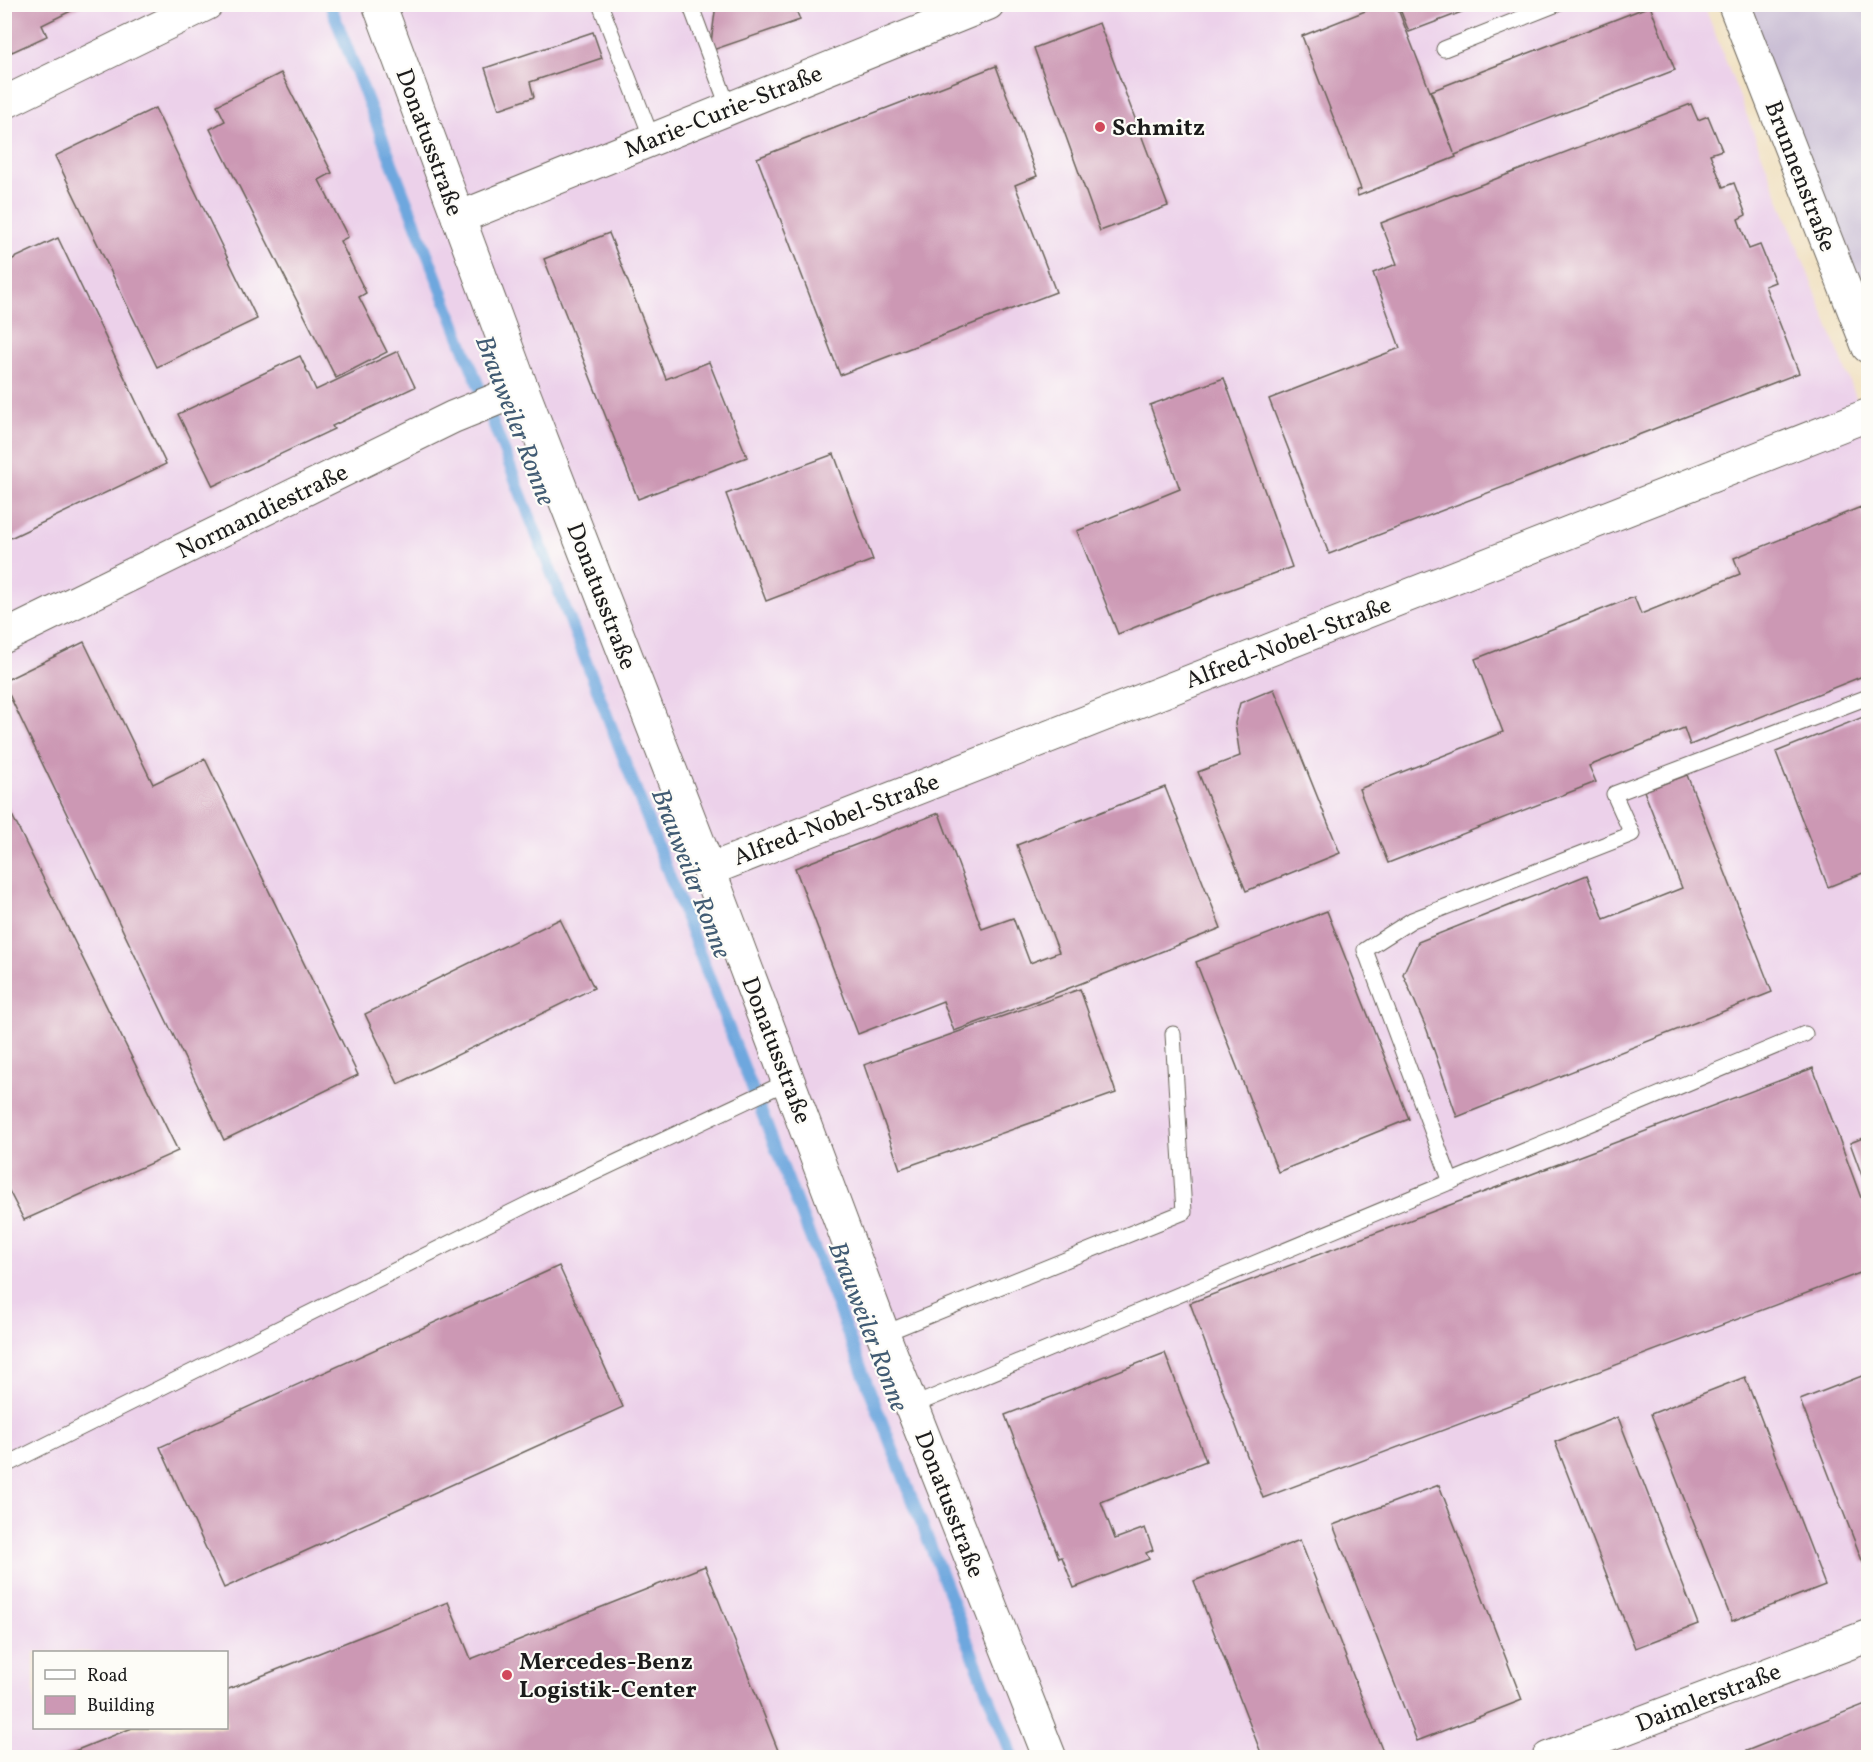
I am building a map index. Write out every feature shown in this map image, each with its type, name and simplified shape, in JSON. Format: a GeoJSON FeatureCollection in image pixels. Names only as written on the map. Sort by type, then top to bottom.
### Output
{"type":"FeatureCollection","features":[{"type":"Feature","properties":{"kind":"street"},"geometry":{"type":"LineString","coordinates":[[4,104],[207,4]]}},
{"type":"Feature","properties":{"kind":"street","name":"Donatusstraße"},"geometry":{"type":"LineString","coordinates":[[379,4],[458,218],[515,392],[709,870],[781,1085],[912,1406],[1050,1758]]}},
{"type":"Feature","properties":{"kind":"street","name":"Marie-Curie-Straße"},"geometry":{"type":"LineString","coordinates":[[458,218],[988,4]]}},
{"type":"Feature","properties":{"kind":"street","name":"Brunnenstraße"},"geometry":{"type":"LineString","coordinates":[[1734,4],[1869,347]]}},
{"type":"Feature","properties":{"kind":"street","name":"Normandiestraße"},"geometry":{"type":"LineString","coordinates":[[4,637],[453,417],[515,392]]}},
{"type":"Feature","properties":{"kind":"street","name":"Alfred-Nobel-Straße"},"geometry":{"type":"LineString","coordinates":[[709,870],[1869,415]]}},
{"type":"Feature","properties":{"kind":"street","name":"Daimlerstraße"},"geometry":{"type":"LineString","coordinates":[[1548,1758],[1869,1636]]}},
{"type":"Feature","properties":{"kind":"lane"},"geometry":{"type":"LineString","coordinates":[[600,4],[652,139]]}},
{"type":"Feature","properties":{"kind":"lane"},"geometry":{"type":"LineString","coordinates":[[690,4],[729,109]]}},
{"type":"Feature","properties":{"kind":"lane"},"geometry":{"type":"LineString","coordinates":[[1444,49],[1557,4]]}},
{"type":"Feature","properties":{"kind":"lane"},"geometry":{"type":"LineString","coordinates":[[1451,1182],[1365,950],[1412,920],[1632,834],[1614,794],[1869,697]]}},
{"type":"Feature","properties":{"kind":"lane"},"geometry":{"type":"LineString","coordinates":[[883,1334],[1184,1212],[1173,1034]]}},
{"type":"Feature","properties":{"kind":"lane"},"geometry":{"type":"LineString","coordinates":[[912,1406],[1805,1034]]}},
{"type":"Feature","properties":{"kind":"lane"},"geometry":{"type":"LineString","coordinates":[[4,1466],[532,1202],[781,1085]]}},
{"type":"Feature","properties":{"kind":"shaded area"},"geometry":{"type":"Polygon","coordinates":[[[5,5],[1704,5],[1868,428],[1868,1757],[5,1758],[5,5]]]}},
{"type":"Feature","properties":{"kind":"shaded area"},"geometry":{"type":"Polygon","coordinates":[[[1739,5],[1868,5],[1868,343],[1739,5]]]}},
{"type":"Feature","properties":{"kind":"building"},"geometry":{"type":"Polygon","coordinates":[[[4,4],[85,4],[42,25],[47,36],[12,52],[4,36],[4,4]]]}},
{"type":"Feature","properties":{"kind":"building"},"geometry":{"type":"Polygon","coordinates":[[[716,4],[794,4],[800,20],[710,51],[716,4]]]}},
{"type":"Feature","properties":{"kind":"building"},"geometry":{"type":"Polygon","coordinates":[[[1383,4],[1396,4],[1454,153],[1431,91],[1650,6],[1675,70],[1455,155],[1456,157],[1358,196],[1356,191],[1361,189],[1302,36],[1383,4]]]}},
{"type":"Feature","properties":{"kind":"building"},"geometry":{"type":"Polygon","coordinates":[[[1398,4],[1480,4],[1480,5],[1409,32],[1398,4]]]}},
{"type":"Feature","properties":{"kind":"building","name":"Schmitz"},"geometry":{"type":"Polygon","coordinates":[[[1099,23],[1168,206],[1100,231],[1034,48],[1099,23]]]}},
{"type":"Feature","properties":{"kind":"building"},"geometry":{"type":"Polygon","coordinates":[[[593,32],[602,58],[530,82],[534,97],[499,109],[485,68],[593,32]]]}},
{"type":"Feature","properties":{"kind":"building"},"geometry":{"type":"Polygon","coordinates":[[[996,66],[1037,176],[1015,185],[1056,292],[840,375],[757,158],[996,66]]]}},
{"type":"Feature","properties":{"kind":"building"},"geometry":{"type":"Polygon","coordinates":[[[281,73],[332,173],[319,180],[348,237],[340,241],[366,293],[359,297],[387,352],[336,378],[210,129],[225,121],[217,105],[281,73]]]}},
{"type":"Feature","properties":{"kind":"building"},"geometry":{"type":"Polygon","coordinates":[[[1691,104],[1698,120],[1708,116],[1722,150],[1710,154],[1723,187],[1734,183],[1746,215],[1738,219],[1749,249],[1760,245],[1775,282],[1765,286],[1799,373],[1329,554],[1269,399],[1400,348],[1373,273],[1397,264],[1381,223],[1691,104]]]}},
{"type":"Feature","properties":{"kind":"building"},"geometry":{"type":"Polygon","coordinates":[[[155,108],[257,319],[157,367],[55,156],[155,108]]]}},
{"type":"Feature","properties":{"kind":"building"},"geometry":{"type":"Polygon","coordinates":[[[609,233],[666,379],[709,362],[747,457],[638,499],[544,259],[609,233]]]}},
{"type":"Feature","properties":{"kind":"building"},"geometry":{"type":"Polygon","coordinates":[[[58,238],[166,464],[4,541],[4,263],[58,238]]]}},
{"type":"Feature","properties":{"kind":"building"},"geometry":{"type":"Polygon","coordinates":[[[398,351],[415,387],[332,426],[334,429],[213,486],[178,414],[300,356],[316,390],[398,351]]]}},
{"type":"Feature","properties":{"kind":"building"},"geometry":{"type":"Polygon","coordinates":[[[1224,378],[1292,567],[1118,634],[1077,531],[1180,489],[1150,405],[1224,378]]]}},
{"type":"Feature","properties":{"kind":"building"},"geometry":{"type":"Polygon","coordinates":[[[834,454],[873,560],[766,601],[726,494],[834,454]]]}},
{"type":"Feature","properties":{"kind":"building"},"geometry":{"type":"Polygon","coordinates":[[[1861,507],[1868,527],[1868,674],[1690,745],[1684,728],[1589,766],[1596,782],[1388,863],[1359,789],[1503,732],[1475,659],[1634,597],[1641,614],[1740,574],[1734,558],[1861,507]]]}},
{"type":"Feature","properties":{"kind":"building"},"geometry":{"type":"Polygon","coordinates":[[[84,642],[153,784],[205,759],[358,1075],[224,1140],[4,684],[4,681],[84,642]]]}},
{"type":"Feature","properties":{"kind":"building"},"geometry":{"type":"Polygon","coordinates":[[[1274,689],[1340,853],[1246,891],[1198,772],[1240,756],[1235,723],[1240,703],[1274,689]]]}},
{"type":"Feature","properties":{"kind":"building"},"geometry":{"type":"Polygon","coordinates":[[[1868,715],[1868,871],[1828,887],[1776,752],[1868,715]]]}},
{"type":"Feature","properties":{"kind":"building"},"geometry":{"type":"Polygon","coordinates":[[[1687,775],[1772,992],[1457,1117],[1427,1030],[1403,974],[1418,942],[1587,875],[1604,919],[1682,888],[1644,791],[1687,775]]]}},
{"type":"Feature","properties":{"kind":"building"},"geometry":{"type":"Polygon","coordinates":[[[1165,787],[1221,928],[954,1031],[943,1001],[858,1034],[795,868],[939,813],[982,929],[1013,918],[1030,963],[1059,952],[1017,845],[1165,787]]]}},
{"type":"Feature","properties":{"kind":"building"},"geometry":{"type":"Polygon","coordinates":[[[4,799],[178,1151],[24,1220],[4,1181],[4,799]]]}},
{"type":"Feature","properties":{"kind":"building"},"geometry":{"type":"Polygon","coordinates":[[[1327,911],[1409,1119],[1278,1172],[1196,962],[1327,911]]]}},
{"type":"Feature","properties":{"kind":"building"},"geometry":{"type":"Polygon","coordinates":[[[560,919],[594,988],[398,1084],[365,1014],[560,919]]]}},
{"type":"Feature","properties":{"kind":"building"},"geometry":{"type":"Polygon","coordinates":[[[1080,989],[1116,1093],[900,1169],[864,1065],[1080,989]]]}},
{"type":"Feature","properties":{"kind":"building"},"geometry":{"type":"Polygon","coordinates":[[[1813,1068],[1868,1217],[1868,1270],[1263,1498],[1190,1303],[1813,1068]]]}},
{"type":"Feature","properties":{"kind":"building"},"geometry":{"type":"Polygon","coordinates":[[[1868,1136],[1868,1192],[1850,1143],[1868,1136]]]}},
{"type":"Feature","properties":{"kind":"building"},"geometry":{"type":"Polygon","coordinates":[[[559,1266],[623,1407],[224,1588],[160,1447],[559,1266]]]}},
{"type":"Feature","properties":{"kind":"building"},"geometry":{"type":"Polygon","coordinates":[[[1165,1353],[1206,1461],[1101,1502],[1115,1539],[1145,1528],[1153,1550],[1146,1553],[1149,1559],[1074,1588],[1062,1557],[1059,1558],[1005,1415],[1165,1353]]]}},
{"type":"Feature","properties":{"kind":"building"},"geometry":{"type":"Polygon","coordinates":[[[1867,1374],[1868,1561],[1863,1563],[1800,1400],[1867,1374]]]}},
{"type":"Feature","properties":{"kind":"building"},"geometry":{"type":"Polygon","coordinates":[[[1745,1377],[1825,1585],[1732,1621],[1651,1414],[1745,1377]]]}},
{"type":"Feature","properties":{"kind":"building"},"geometry":{"type":"Polygon","coordinates":[[[1618,1417],[1698,1624],[1635,1648],[1555,1442],[1618,1417]]]}},
{"type":"Feature","properties":{"kind":"building"},"geometry":{"type":"Polygon","coordinates":[[[1439,1485],[1522,1700],[1417,1741],[1333,1525],[1439,1485]]]}},
{"type":"Feature","properties":{"kind":"building"},"geometry":{"type":"Polygon","coordinates":[[[1300,1540],[1383,1752],[1369,1758],[1263,1758],[1194,1581],[1300,1540]]]}},
{"type":"Feature","properties":{"kind":"building","name":"Mercedes-Benz Logistik-Center"},"geometry":{"type":"Polygon","coordinates":[[[705,1566],[781,1758],[57,1758],[130,1729],[228,1729],[228,1689],[448,1602],[471,1659],[705,1566]]]}},
{"type":"Feature","properties":{"kind":"building"},"geometry":{"type":"Polygon","coordinates":[[[1868,1703],[1868,1758],[1731,1758],[1731,1757],[1868,1703]]]}},
{"type":"Feature","properties":{"kind":"waterway","name":"Brauweiler Ronne"},"geometry":{"type":"LineString","coordinates":[[330,4],[1013,1758]]}},
{"type":"Feature","properties":{"kind":"place","name":"Schmitz"},"geometry":{"type":"Point","coordinates":[1100,127]}},
{"type":"Feature","properties":{"kind":"place","name":"Mercedes-Benz Logistik-Center"},"geometry":{"type":"Point","coordinates":[507,1675]}}]}
